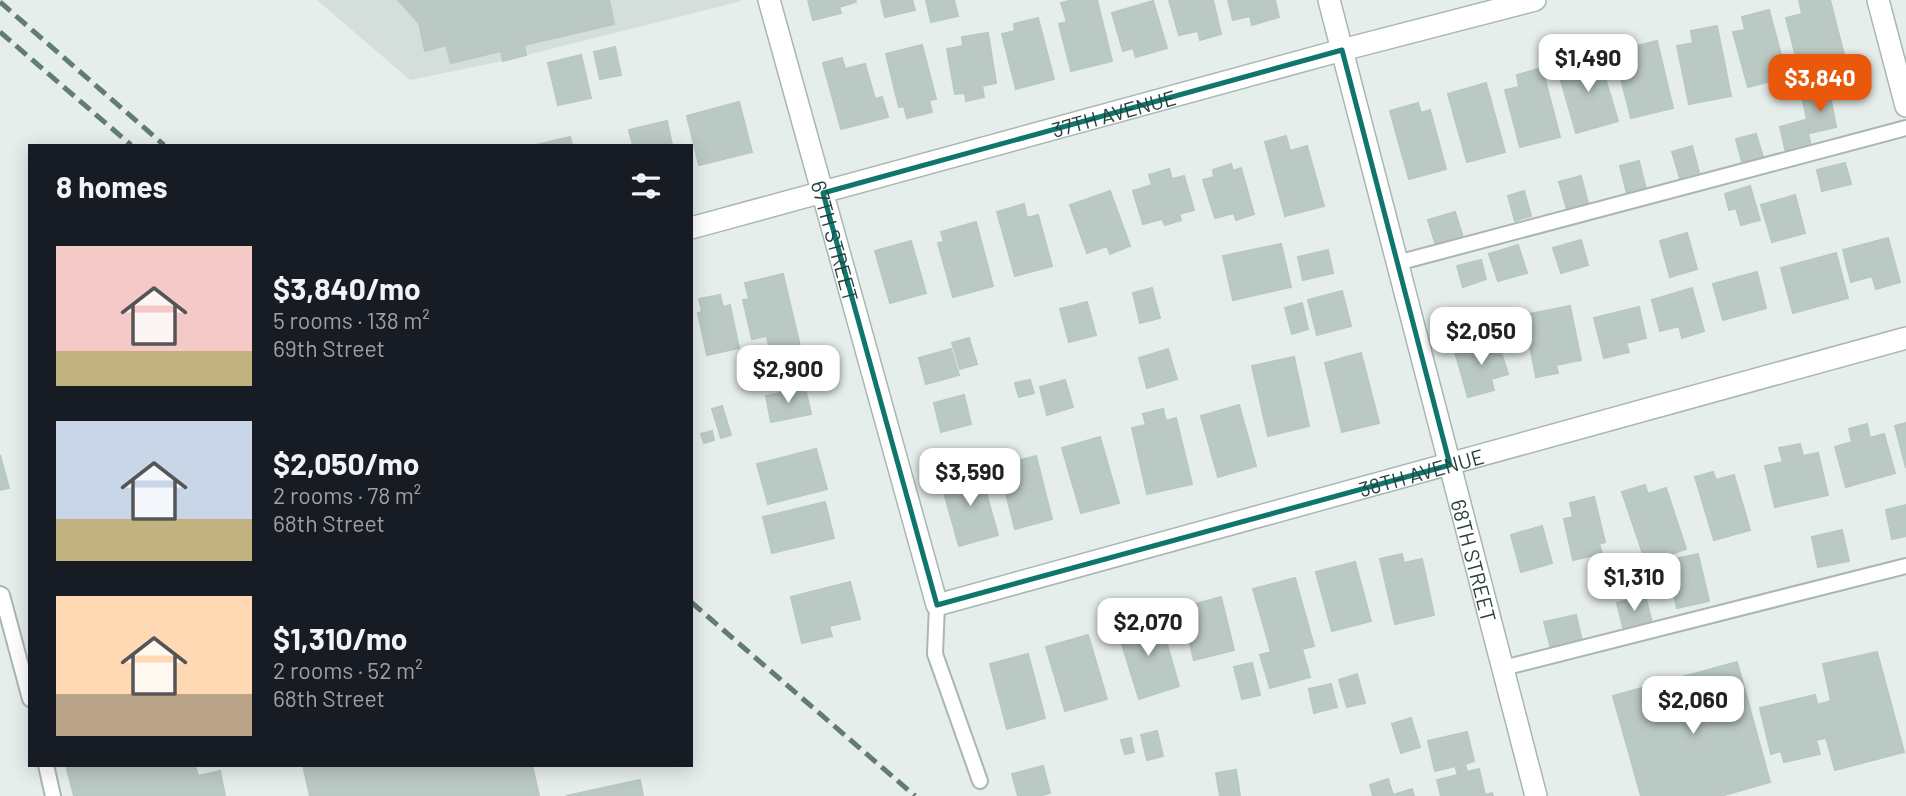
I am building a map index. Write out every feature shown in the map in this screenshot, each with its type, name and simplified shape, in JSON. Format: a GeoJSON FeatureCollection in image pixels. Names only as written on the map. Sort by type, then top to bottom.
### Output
{"type":"FeatureCollection","features":[{"type":"Feature","properties":{"kind":"street","name":"67TH STREET"},"geometry":{"type":"LineString","coordinates":[[769,0],[937,605]]}},
{"type":"Feature","properties":{"kind":"street","name":"68TH STREET"},"geometry":{"type":"LineString","coordinates":[[1329,0],[1536,796]]}},
{"type":"Feature","properties":{"kind":"street","name":"37TH AVENUE"},"geometry":{"type":"LineString","coordinates":[[693,227],[1535,0]]}},
{"type":"Feature","properties":{"kind":"street"},"geometry":{"type":"LineString","coordinates":[[1878,0],[1906,106]]}},
{"type":"Feature","properties":{"kind":"street","name":"38TH AVENUE"},"geometry":{"type":"LineString","coordinates":[[937,605],[1906,338]]}},
{"type":"Feature","properties":{"kind":"lane"},"geometry":{"type":"LineString","coordinates":[[1397,263],[1906,128]]}},
{"type":"Feature","properties":{"kind":"lane"},"geometry":{"type":"LineString","coordinates":[[1503,668],[1906,566]]}},
{"type":"Feature","properties":{"kind":"lane"},"geometry":{"type":"LineString","coordinates":[[0,594],[28,692]]}},
{"type":"Feature","properties":{"kind":"lane"},"geometry":{"type":"LineString","coordinates":[[937,605],[935,654],[979,781]]}},
{"type":"Feature","properties":{"kind":"lane"},"geometry":{"type":"LineString","coordinates":[[46,767],[53,796]]}},
{"type":"Feature","properties":{"kind":"highlighted area"},"geometry":{"type":"Polygon","coordinates":[[[1342,50],[1450,465],[937,605],[823,193],[1342,50]]]}},
{"type":"Feature","properties":{"kind":"shaded area"},"geometry":{"type":"Polygon","coordinates":[[[317,0],[741,1],[503,61],[410,80],[317,0]]]}},
{"type":"Feature","properties":{"kind":"building"},"geometry":{"type":"Polygon","coordinates":[[[398,0],[609,0],[614,24],[524,45],[526,55],[503,61],[501,51],[451,63],[446,45],[425,51],[419,23],[398,0]]]}},
{"type":"Feature","properties":{"kind":"building"},"geometry":{"type":"Polygon","coordinates":[[[808,0],[856,2],[839,7],[841,13],[813,20],[808,0]]]}},
{"type":"Feature","properties":{"kind":"building"},"geometry":{"type":"Polygon","coordinates":[[[881,0],[912,0],[915,10],[885,17],[881,0]]]}},
{"type":"Feature","properties":{"kind":"building"},"geometry":{"type":"Polygon","coordinates":[[[926,0],[954,0],[958,16],[931,22],[926,0]]]}},
{"type":"Feature","properties":{"kind":"building"},"geometry":{"type":"Polygon","coordinates":[[[1097,0],[1112,61],[1071,71],[1059,24],[1067,22],[1061,3],[1097,0]]]}},
{"type":"Feature","properties":{"kind":"building"},"geometry":{"type":"Polygon","coordinates":[[[1169,0],[1213,0],[1221,34],[1200,40],[1198,31],[1179,35],[1169,0]]]}},
{"type":"Feature","properties":{"kind":"building"},"geometry":{"type":"Polygon","coordinates":[[[1228,0],[1275,0],[1279,17],[1252,25],[1250,16],[1233,20],[1228,0]]]}},
{"type":"Feature","properties":{"kind":"building"},"geometry":{"type":"Polygon","coordinates":[[[1799,0],[1830,0],[1847,66],[1801,77],[1786,18],[1802,14],[1799,0]]]}},
{"type":"Feature","properties":{"kind":"building"},"geometry":{"type":"Polygon","coordinates":[[[1153,1],[1167,48],[1136,57],[1133,48],[1123,51],[1112,13],[1153,1]]]}},
{"type":"Feature","properties":{"kind":"building"},"geometry":{"type":"Polygon","coordinates":[[[1769,10],[1787,77],[1748,87],[1733,32],[1745,30],[1742,17],[1769,10]]]}},
{"type":"Feature","properties":{"kind":"building"},"geometry":{"type":"Polygon","coordinates":[[[1038,18],[1054,79],[1016,89],[1002,34],[1015,31],[1014,24],[1038,18]]]}},
{"type":"Feature","properties":{"kind":"building"},"geometry":{"type":"Polygon","coordinates":[[[1717,26],[1731,96],[1689,104],[1677,46],[1693,43],[1691,31],[1717,26]]]}},
{"type":"Feature","properties":{"kind":"building"},"geometry":{"type":"Polygon","coordinates":[[[988,33],[996,83],[982,86],[984,97],[966,101],[965,93],[955,94],[947,49],[963,46],[962,37],[988,33]]]}},
{"type":"Feature","properties":{"kind":"building"},"geometry":{"type":"Polygon","coordinates":[[[1657,41],[1673,108],[1631,118],[1617,63],[1632,60],[1629,48],[1657,41]]]}},
{"type":"Feature","properties":{"kind":"building"},"geometry":{"type":"Polygon","coordinates":[[[922,45],[936,99],[929,100],[932,112],[907,118],[904,106],[899,107],[886,54],[922,45]]]}},
{"type":"Feature","properties":{"kind":"building"},"geometry":{"type":"Polygon","coordinates":[[[615,47],[621,75],[600,79],[594,52],[615,47]]]}},
{"type":"Feature","properties":{"kind":"building"},"geometry":{"type":"Polygon","coordinates":[[[1597,51],[1618,121],[1576,133],[1560,77],[1572,74],[1568,59],[1597,51]]]}},
{"type":"Feature","properties":{"kind":"building"},"geometry":{"type":"Polygon","coordinates":[[[581,55],[591,98],[558,105],[548,63],[581,55]]]}},
{"type":"Feature","properties":{"kind":"building"},"geometry":{"type":"Polygon","coordinates":[[[842,58],[845,69],[865,64],[875,99],[882,97],[888,117],[841,129],[823,63],[842,58]]]}},
{"type":"Feature","properties":{"kind":"building"},"geometry":{"type":"Polygon","coordinates":[[[1542,68],[1560,137],[1520,147],[1505,90],[1519,87],[1517,75],[1542,68]]]}},
{"type":"Feature","properties":{"kind":"building"},"geometry":{"type":"Polygon","coordinates":[[[1486,83],[1505,152],[1467,162],[1448,94],[1486,83]]]}},
{"type":"Feature","properties":{"kind":"building"},"geometry":{"type":"Polygon","coordinates":[[[1830,95],[1836,127],[1810,133],[1803,101],[1830,95]]]}},
{"type":"Feature","properties":{"kind":"building"},"geometry":{"type":"Polygon","coordinates":[[[739,102],[752,152],[699,165],[687,116],[739,102]]]}},
{"type":"Feature","properties":{"kind":"building"},"geometry":{"type":"Polygon","coordinates":[[[1418,103],[1421,113],[1430,110],[1446,169],[1409,179],[1390,111],[1418,103]]]}},
{"type":"Feature","properties":{"kind":"building"},"geometry":{"type":"Polygon","coordinates":[[[1805,120],[1811,146],[1786,153],[1780,127],[1805,120]]]}},
{"type":"Feature","properties":{"kind":"building"},"geometry":{"type":"Polygon","coordinates":[[[667,121],[672,144],[633,144],[629,130],[667,121]]]}},
{"type":"Feature","properties":{"kind":"building"},"geometry":{"type":"Polygon","coordinates":[[[1756,134],[1764,160],[1743,166],[1736,139],[1756,134]]]}},
{"type":"Feature","properties":{"kind":"building"},"geometry":{"type":"Polygon","coordinates":[[[1286,136],[1290,151],[1307,146],[1324,206],[1285,216],[1265,142],[1286,136]]]}},
{"type":"Feature","properties":{"kind":"building"},"geometry":{"type":"Polygon","coordinates":[[[570,137],[572,144],[540,144],[570,137]]]}},
{"type":"Feature","properties":{"kind":"building"},"geometry":{"type":"Polygon","coordinates":[[[1692,146],[1699,172],[1680,178],[1672,152],[1692,146]]]}},
{"type":"Feature","properties":{"kind":"building"},"geometry":{"type":"Polygon","coordinates":[[[1639,161],[1646,189],[1627,194],[1620,166],[1639,161]]]}},
{"type":"Feature","properties":{"kind":"building"},"geometry":{"type":"Polygon","coordinates":[[[1845,163],[1851,184],[1822,191],[1817,170],[1845,163]]]}},
{"type":"Feature","properties":{"kind":"building"},"geometry":{"type":"Polygon","coordinates":[[[1231,164],[1233,171],[1241,168],[1254,214],[1236,220],[1234,213],[1215,218],[1203,180],[1214,177],[1213,170],[1231,164]]]}},
{"type":"Feature","properties":{"kind":"building"},"geometry":{"type":"Polygon","coordinates":[[[1169,169],[1172,179],[1184,176],[1194,210],[1179,214],[1181,220],[1165,225],[1162,219],[1143,224],[1133,191],[1152,185],[1149,175],[1169,169]]]}},
{"type":"Feature","properties":{"kind":"building"},"geometry":{"type":"Polygon","coordinates":[[[1581,176],[1589,207],[1568,213],[1559,182],[1581,176]]]}},
{"type":"Feature","properties":{"kind":"building"},"geometry":{"type":"Polygon","coordinates":[[[1750,186],[1760,220],[1741,225],[1736,208],[1729,210],[1725,194],[1750,186]]]}},
{"type":"Feature","properties":{"kind":"building"},"geometry":{"type":"Polygon","coordinates":[[[1110,191],[1130,246],[1110,254],[1107,246],[1087,253],[1070,205],[1110,191]]]}},
{"type":"Feature","properties":{"kind":"building"},"geometry":{"type":"Polygon","coordinates":[[[1524,191],[1531,216],[1515,221],[1508,196],[1524,191]]]}},
{"type":"Feature","properties":{"kind":"building"},"geometry":{"type":"Polygon","coordinates":[[[1795,195],[1805,233],[1772,242],[1761,205],[1795,195]]]}},
{"type":"Feature","properties":{"kind":"building"},"geometry":{"type":"Polygon","coordinates":[[[1024,204],[1027,218],[1038,215],[1052,266],[1015,276],[997,212],[1024,204]]]}},
{"type":"Feature","properties":{"kind":"building"},"geometry":{"type":"Polygon","coordinates":[[[1455,212],[1463,237],[1436,246],[1428,220],[1455,212]]]}},
{"type":"Feature","properties":{"kind":"building"},"geometry":{"type":"Polygon","coordinates":[[[976,222],[993,286],[953,297],[938,243],[944,242],[941,232],[976,222]]]}},
{"type":"Feature","properties":{"kind":"building"},"geometry":{"type":"Polygon","coordinates":[[[1687,233],[1697,269],[1670,277],[1660,241],[1687,233]]]}},
{"type":"Feature","properties":{"kind":"building"},"geometry":{"type":"Polygon","coordinates":[[[1888,238],[1900,282],[1876,289],[1872,276],[1851,282],[1843,250],[1888,238]]]}},
{"type":"Feature","properties":{"kind":"building"},"geometry":{"type":"Polygon","coordinates":[[[1581,240],[1588,265],[1561,273],[1553,248],[1581,240]]]}},
{"type":"Feature","properties":{"kind":"building"},"geometry":{"type":"Polygon","coordinates":[[[911,241],[926,293],[890,303],[875,251],[911,241]]]}},
{"type":"Feature","properties":{"kind":"building"},"geometry":{"type":"Polygon","coordinates":[[[1281,244],[1291,287],[1233,300],[1223,256],[1281,244]]]}},
{"type":"Feature","properties":{"kind":"building"},"geometry":{"type":"Polygon","coordinates":[[[1518,245],[1527,273],[1498,281],[1489,254],[1518,245]]]}},
{"type":"Feature","properties":{"kind":"building"},"geometry":{"type":"Polygon","coordinates":[[[1328,250],[1333,273],[1303,280],[1298,257],[1328,250]]]}},
{"type":"Feature","properties":{"kind":"building"},"geometry":{"type":"Polygon","coordinates":[[[1836,253],[1848,298],[1793,313],[1781,268],[1836,253]]]}},
{"type":"Feature","properties":{"kind":"building"},"geometry":{"type":"Polygon","coordinates":[[[1481,260],[1486,279],[1463,287],[1457,266],[1481,260]]]}},
{"type":"Feature","properties":{"kind":"building"},"geometry":{"type":"Polygon","coordinates":[[[1757,272],[1766,308],[1723,320],[1713,284],[1757,272]]]}},
{"type":"Feature","properties":{"kind":"building"},"geometry":{"type":"Polygon","coordinates":[[[783,274],[800,346],[770,353],[767,336],[752,339],[743,300],[749,299],[745,283],[783,274]]]}},
{"type":"Feature","properties":{"kind":"building"},"geometry":{"type":"Polygon","coordinates":[[[1152,288],[1160,318],[1140,323],[1133,293],[1152,288]]]}},
{"type":"Feature","properties":{"kind":"building"},"geometry":{"type":"Polygon","coordinates":[[[1692,288],[1704,331],[1682,338],[1679,326],[1660,331],[1652,300],[1692,288]]]}},
{"type":"Feature","properties":{"kind":"building"},"geometry":{"type":"Polygon","coordinates":[[[1342,291],[1351,326],[1317,335],[1308,300],[1342,291]]]}},
{"type":"Feature","properties":{"kind":"building"},"geometry":{"type":"Polygon","coordinates":[[[720,295],[723,307],[730,305],[739,348],[707,355],[698,313],[702,312],[699,299],[720,295]]]}},
{"type":"Feature","properties":{"kind":"building"},"geometry":{"type":"Polygon","coordinates":[[[1087,302],[1096,335],[1069,342],[1060,309],[1087,302]]]}},
{"type":"Feature","properties":{"kind":"building"},"geometry":{"type":"Polygon","coordinates":[[[1302,303],[1308,329],[1292,334],[1285,308],[1302,303]]]}},
{"type":"Feature","properties":{"kind":"building"},"geometry":{"type":"Polygon","coordinates":[[[1570,306],[1581,360],[1556,365],[1558,373],[1536,377],[1524,315],[1570,306]]]}},
{"type":"Feature","properties":{"kind":"building"},"geometry":{"type":"Polygon","coordinates":[[[1639,307],[1646,338],[1626,343],[1629,352],[1604,358],[1594,318],[1639,307]]]}},
{"type":"Feature","properties":{"kind":"building"},"geometry":{"type":"Polygon","coordinates":[[[969,338],[977,364],[960,369],[952,343],[969,338]]]}},
{"type":"Feature","properties":{"kind":"building"},"geometry":{"type":"Polygon","coordinates":[[[1497,339],[1508,374],[1491,379],[1494,390],[1468,397],[1455,352],[1497,339]]]}},
{"type":"Feature","properties":{"kind":"building"},"geometry":{"type":"Polygon","coordinates":[[[951,349],[959,375],[926,384],[919,358],[951,349]]]}},
{"type":"Feature","properties":{"kind":"building"},"geometry":{"type":"Polygon","coordinates":[[[1168,349],[1177,379],[1147,388],[1139,358],[1168,349]]]}},
{"type":"Feature","properties":{"kind":"building"},"geometry":{"type":"Polygon","coordinates":[[[1361,353],[1379,423],[1342,432],[1325,363],[1361,353]]]}},
{"type":"Feature","properties":{"kind":"building"},"geometry":{"type":"Polygon","coordinates":[[[1294,357],[1309,426],[1268,436],[1252,366],[1294,357]]]}},
{"type":"Feature","properties":{"kind":"building"},"geometry":{"type":"Polygon","coordinates":[[[1030,380],[1034,393],[1019,397],[1015,383],[1030,380]]]}},
{"type":"Feature","properties":{"kind":"building"},"geometry":{"type":"Polygon","coordinates":[[[1065,380],[1073,407],[1047,415],[1040,387],[1065,380]]]}},
{"type":"Feature","properties":{"kind":"building"},"geometry":{"type":"Polygon","coordinates":[[[805,388],[811,414],[771,422],[766,396],[805,388]]]}},
{"type":"Feature","properties":{"kind":"building"},"geometry":{"type":"Polygon","coordinates":[[[964,395],[971,424],[941,432],[934,403],[964,395]]]}},
{"type":"Feature","properties":{"kind":"building"},"geometry":{"type":"Polygon","coordinates":[[[1239,405],[1256,466],[1218,477],[1201,416],[1239,405]]]}},
{"type":"Feature","properties":{"kind":"building"},"geometry":{"type":"Polygon","coordinates":[[[722,406],[731,435],[721,438],[712,409],[722,406]]]}},
{"type":"Feature","properties":{"kind":"building"},"geometry":{"type":"Polygon","coordinates":[[[1163,409],[1166,421],[1176,418],[1192,484],[1147,494],[1132,428],[1146,425],[1143,414],[1163,409]]]}},
{"type":"Feature","properties":{"kind":"building"},"geometry":{"type":"Polygon","coordinates":[[[1906,423],[1906,468],[1895,426],[1906,423]]]}},
{"type":"Feature","properties":{"kind":"building"},"geometry":{"type":"Polygon","coordinates":[[[1867,424],[1870,438],[1884,434],[1895,473],[1846,487],[1835,447],[1852,442],[1849,429],[1867,424]]]}},
{"type":"Feature","properties":{"kind":"building"},"geometry":{"type":"Polygon","coordinates":[[[712,431],[714,440],[704,443],[701,434],[712,431]]]}},
{"type":"Feature","properties":{"kind":"building"},"geometry":{"type":"Polygon","coordinates":[[[1100,437],[1119,503],[1081,513],[1062,448],[1100,437]]]}},
{"type":"Feature","properties":{"kind":"building"},"geometry":{"type":"Polygon","coordinates":[[[1800,444],[1803,456],[1818,453],[1828,495],[1775,507],[1765,466],[1783,462],[1779,448],[1800,444]]]}},
{"type":"Feature","properties":{"kind":"building"},"geometry":{"type":"Polygon","coordinates":[[[816,449],[827,489],[768,504],[757,464],[816,449]]]}},
{"type":"Feature","properties":{"kind":"building"},"geometry":{"type":"Polygon","coordinates":[[[0,455],[9,488],[0,490],[0,455]]]}},
{"type":"Feature","properties":{"kind":"building"},"geometry":{"type":"Polygon","coordinates":[[[1036,456],[1052,519],[1015,529],[999,466],[1036,456]]]}},
{"type":"Feature","properties":{"kind":"building"},"geometry":{"type":"Polygon","coordinates":[[[980,471],[998,535],[959,546],[941,482],[980,471]]]}},
{"type":"Feature","properties":{"kind":"building"},"geometry":{"type":"Polygon","coordinates":[[[1713,472],[1716,480],[1734,475],[1750,530],[1714,540],[1695,477],[1713,472]]]}},
{"type":"Feature","properties":{"kind":"building"},"geometry":{"type":"Polygon","coordinates":[[[1645,485],[1648,494],[1666,488],[1686,549],[1646,563],[1622,492],[1645,485]]]}},
{"type":"Feature","properties":{"kind":"building"},"geometry":{"type":"Polygon","coordinates":[[[1594,497],[1605,542],[1599,544],[1602,553],[1573,560],[1564,519],[1573,517],[1570,503],[1594,497]]]}},
{"type":"Feature","properties":{"kind":"building"},"geometry":{"type":"Polygon","coordinates":[[[825,502],[834,538],[772,553],[763,517],[825,502]]]}},
{"type":"Feature","properties":{"kind":"building"},"geometry":{"type":"Polygon","coordinates":[[[1906,505],[1906,536],[1892,539],[1886,510],[1906,505]]]}},
{"type":"Feature","properties":{"kind":"building"},"geometry":{"type":"Polygon","coordinates":[[[1542,526],[1552,563],[1521,572],[1511,535],[1542,526]]]}},
{"type":"Feature","properties":{"kind":"building"},"geometry":{"type":"Polygon","coordinates":[[[1842,530],[1849,561],[1818,567],[1812,537],[1842,530]]]}},
{"type":"Feature","properties":{"kind":"building"},"geometry":{"type":"Polygon","coordinates":[[[1402,554],[1404,563],[1422,559],[1434,615],[1395,624],[1380,559],[1402,554]]]}},
{"type":"Feature","properties":{"kind":"building"},"geometry":{"type":"Polygon","coordinates":[[[1698,554],[1709,601],[1677,608],[1667,561],[1698,554]]]}},
{"type":"Feature","properties":{"kind":"building"},"geometry":{"type":"Polygon","coordinates":[[[1355,562],[1371,621],[1332,631],[1316,572],[1355,562]]]}},
{"type":"Feature","properties":{"kind":"building"},"geometry":{"type":"Polygon","coordinates":[[[1295,578],[1314,646],[1302,649],[1310,677],[1270,688],[1260,655],[1271,652],[1253,589],[1295,578]]]}},
{"type":"Feature","properties":{"kind":"building"},"geometry":{"type":"Polygon","coordinates":[[[850,582],[860,619],[829,626],[832,636],[802,643],[791,597],[850,582]]]}},
{"type":"Feature","properties":{"kind":"building"},"geometry":{"type":"Polygon","coordinates":[[[1645,595],[1652,623],[1624,631],[1617,603],[1645,595]]]}},
{"type":"Feature","properties":{"kind":"building"},"geometry":{"type":"Polygon","coordinates":[[[1221,597],[1234,650],[1194,660],[1181,608],[1221,597]]]}},
{"type":"Feature","properties":{"kind":"building"},"geometry":{"type":"Polygon","coordinates":[[[1576,615],[1582,641],[1551,649],[1544,622],[1576,615]]]}},
{"type":"Feature","properties":{"kind":"building"},"geometry":{"type":"Polygon","coordinates":[[[1141,617],[1145,629],[1161,624],[1179,686],[1139,699],[1116,625],[1141,617]]]}},
{"type":"Feature","properties":{"kind":"building"},"geometry":{"type":"Polygon","coordinates":[[[1088,635],[1107,699],[1065,711],[1046,647],[1088,635]]]}},
{"type":"Feature","properties":{"kind":"building"},"geometry":{"type":"Polygon","coordinates":[[[1877,652],[1904,752],[1835,770],[1817,705],[1831,701],[1823,664],[1877,652]]]}},
{"type":"Feature","properties":{"kind":"building"},"geometry":{"type":"Polygon","coordinates":[[[1028,654],[1045,718],[1007,729],[990,664],[1028,654]]]}},
{"type":"Feature","properties":{"kind":"building"},"geometry":{"type":"Polygon","coordinates":[[[1737,662],[1770,782],[1721,796],[1641,796],[1613,696],[1737,662]]]}},
{"type":"Feature","properties":{"kind":"building"},"geometry":{"type":"Polygon","coordinates":[[[1252,663],[1260,695],[1242,699],[1234,667],[1252,663]]]}},
{"type":"Feature","properties":{"kind":"building"},"geometry":{"type":"Polygon","coordinates":[[[1357,674],[1365,703],[1347,707],[1339,680],[1357,674]]]}},
{"type":"Feature","properties":{"kind":"building"},"geometry":{"type":"Polygon","coordinates":[[[1331,684],[1337,707],[1314,713],[1309,689],[1331,684]]]}},
{"type":"Feature","properties":{"kind":"building"},"geometry":{"type":"Polygon","coordinates":[[[1815,695],[1826,738],[1816,740],[1820,754],[1784,762],[1781,751],[1771,754],[1760,708],[1815,695]]]}},
{"type":"Feature","properties":{"kind":"building"},"geometry":{"type":"Polygon","coordinates":[[[1411,718],[1420,747],[1401,753],[1392,724],[1411,718]]]}},
{"type":"Feature","properties":{"kind":"building"},"geometry":{"type":"Polygon","coordinates":[[[1157,731],[1163,756],[1147,760],[1141,735],[1157,731]]]}},
{"type":"Feature","properties":{"kind":"building"},"geometry":{"type":"Polygon","coordinates":[[[1467,732],[1474,761],[1465,764],[1467,772],[1479,769],[1485,795],[1492,793],[1493,796],[1441,796],[1437,780],[1458,775],[1455,766],[1435,771],[1428,741],[1467,732]]]}},
{"type":"Feature","properties":{"kind":"building"},"geometry":{"type":"Polygon","coordinates":[[[1131,738],[1134,752],[1125,754],[1121,740],[1131,738]]]}},
{"type":"Feature","properties":{"kind":"building"},"geometry":{"type":"Polygon","coordinates":[[[1043,766],[1050,793],[1018,796],[1012,774],[1043,766]]]}},
{"type":"Feature","properties":{"kind":"building"},"geometry":{"type":"Polygon","coordinates":[[[67,767],[196,767],[198,776],[220,771],[225,796],[74,796],[67,767]]]}},
{"type":"Feature","properties":{"kind":"building"},"geometry":{"type":"Polygon","coordinates":[[[303,767],[532,767],[539,796],[310,796],[303,767]]]}},
{"type":"Feature","properties":{"kind":"building"},"geometry":{"type":"Polygon","coordinates":[[[1236,770],[1240,796],[1220,796],[1216,773],[1236,770]]]}},
{"type":"Feature","properties":{"kind":"building"},"geometry":{"type":"Polygon","coordinates":[[[1388,779],[1393,795],[1412,789],[1414,796],[1373,796],[1370,785],[1388,779]]]}},
{"type":"Feature","properties":{"kind":"building"},"geometry":{"type":"Polygon","coordinates":[[[640,780],[643,796],[566,796],[640,780]]]}},
{"type":"Feature","properties":{"kind":"railway"},"geometry":{"type":"LineString","coordinates":[[0,2],[163,144]]}},
{"type":"Feature","properties":{"kind":"railway"},"geometry":{"type":"LineString","coordinates":[[0,32],[130,144]]}},
{"type":"Feature","properties":{"kind":"railway"},"geometry":{"type":"LineString","coordinates":[[693,604],[915,796]]}}]}
